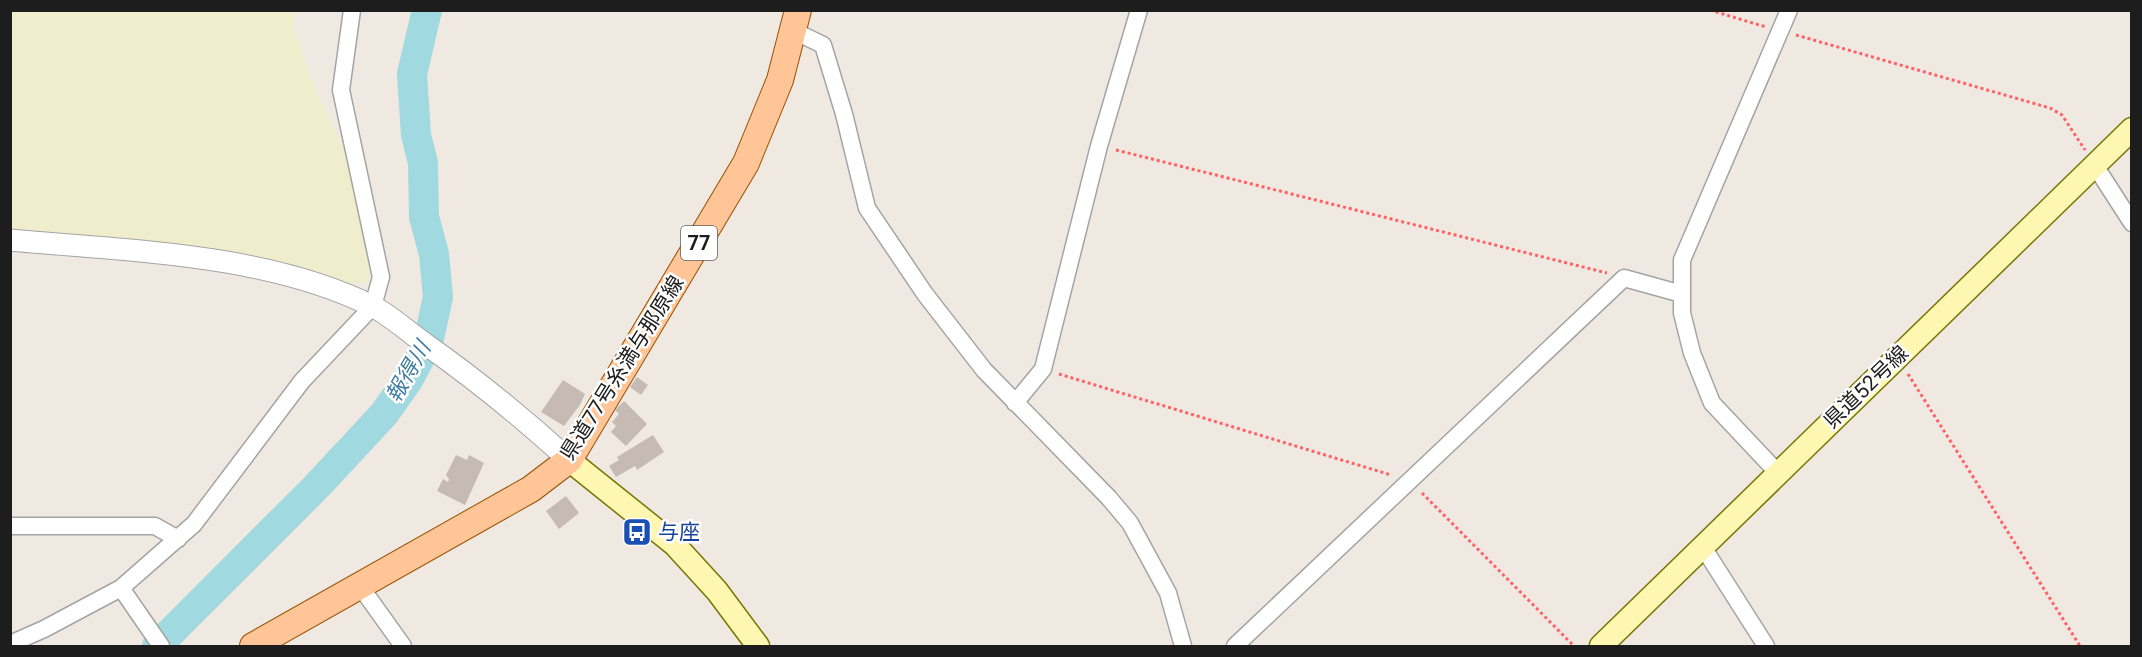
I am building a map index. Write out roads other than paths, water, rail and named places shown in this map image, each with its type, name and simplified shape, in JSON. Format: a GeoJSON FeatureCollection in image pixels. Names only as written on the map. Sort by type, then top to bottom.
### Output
{"type":"FeatureCollection","features":[{"type":"Feature","properties":{"kind":"main road","name":"県道77号糸満与那原線"},"geometry":{"type":"LineString","coordinates":[[253,646],[531,489],[569,460],[746,163],[780,80],[796,21]]}},
{"type":"Feature","properties":{"kind":"main road","name":"県道52号線"},"geometry":{"type":"LineString","coordinates":[[1601,646],[1777,472],[2132,129]]}},
{"type":"Feature","properties":{"kind":"main road"},"geometry":{"type":"LineString","coordinates":[[569,460],[675,544],[717,591],[758,646]]}},
{"type":"Feature","properties":{"kind":"street"},"geometry":{"type":"LineString","coordinates":[[10,644],[123,593],[194,524],[302,381],[380,311],[381,277],[341,90],[352,10]]}},
{"type":"Feature","properties":{"kind":"street"},"geometry":{"type":"LineString","coordinates":[[1015,403],[1043,369],[1099,146],[1139,10]]}},
{"type":"Feature","properties":{"kind":"street"},"geometry":{"type":"LineString","coordinates":[[1777,472],[1712,403],[1692,352],[1682,313],[1682,260],[1789,10]]}},
{"type":"Feature","properties":{"kind":"street"},"geometry":{"type":"LineString","coordinates":[[796,21],[823,45],[867,208],[925,294],[984,370],[1109,498],[1130,523],[1168,593],[1183,646]]}},
{"type":"Feature","properties":{"kind":"street"},"geometry":{"type":"LineString","coordinates":[[2094,164],[2132,223]]}},
{"type":"Feature","properties":{"kind":"street"},"geometry":{"type":"LineString","coordinates":[[10,240],[189,258],[266,271],[309,282],[380,311],[460,369],[569,460]]}},
{"type":"Feature","properties":{"kind":"street"},"geometry":{"type":"LineString","coordinates":[[1235,646],[1624,278],[1682,294]]}},
{"type":"Feature","properties":{"kind":"street"},"geometry":{"type":"LineString","coordinates":[[10,526],[156,526],[178,539]]}},
{"type":"Feature","properties":{"kind":"street"},"geometry":{"type":"LineString","coordinates":[[1703,547],[1766,646]]}},
{"type":"Feature","properties":{"kind":"street"},"geometry":{"type":"LineString","coordinates":[[360,586],[403,646]]}},
{"type":"Feature","properties":{"kind":"street"},"geometry":{"type":"LineString","coordinates":[[123,593],[161,646]]}},
{"type":"Feature","properties":{"kind":"waterway","name":"報得川"},"geometry":{"type":"LineString","coordinates":[[157,646],[317,486],[384,414],[408,380],[428,343],[438,297],[434,254],[424,217],[423,163],[416,135],[412,74],[427,10]]}},
{"type":"Feature","properties":{"kind":"place","name":"与座"},"geometry":{"type":"Point","coordinates":[637,532]}}]}
